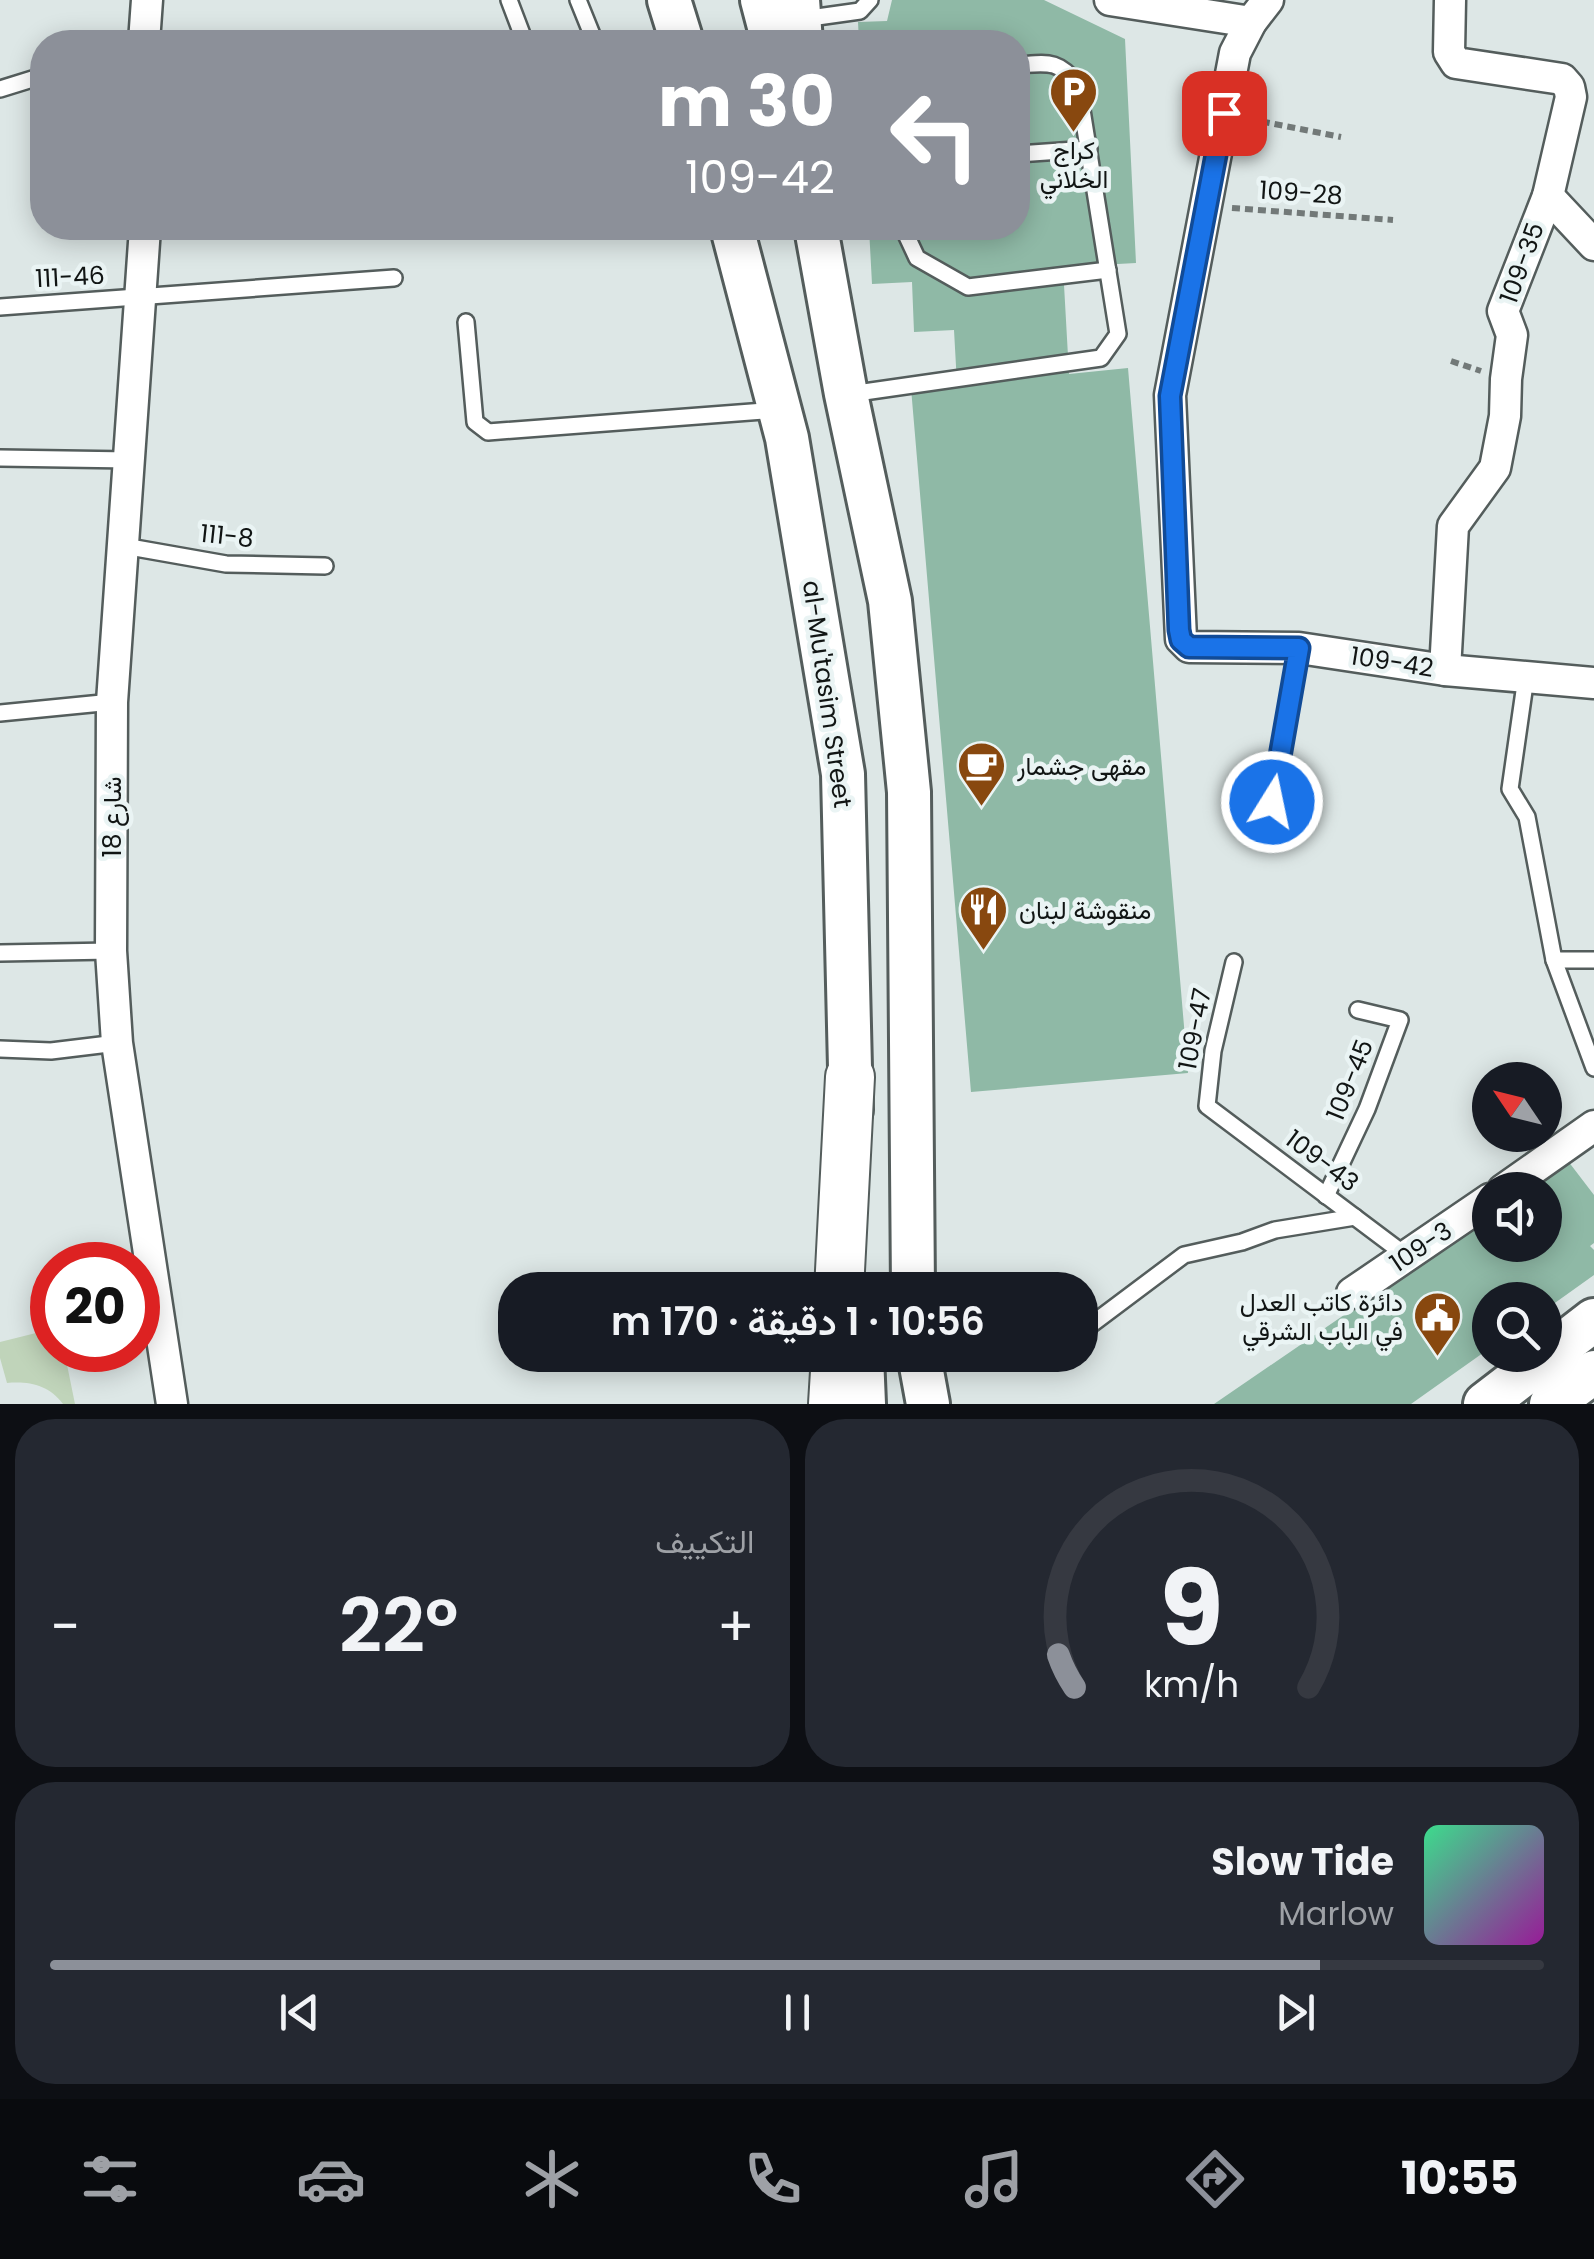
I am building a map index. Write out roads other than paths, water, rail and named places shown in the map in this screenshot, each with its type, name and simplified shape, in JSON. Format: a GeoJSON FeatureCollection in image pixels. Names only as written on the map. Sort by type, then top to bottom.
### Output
{"type":"FeatureCollection","features":[{"type":"Feature","properties":{"kind":"main road"},"geometry":{"type":"LineString","coordinates":[[668,0],[678,30]]}},
{"type":"Feature","properties":{"kind":"main road"},"geometry":{"type":"LineString","coordinates":[[762,0],[793,26]]}},
{"type":"Feature","properties":{"kind":"main road","name":"al-Mu'tasim Street"},"geometry":{"type":"LineString","coordinates":[[735,240],[780,409],[843,774],[858,1272]]}},
{"type":"Feature","properties":{"kind":"main road"},"geometry":{"type":"LineString","coordinates":[[818,240],[890,601],[909,792],[914,1272]]}},
{"type":"Feature","properties":{"kind":"main road"},"geometry":{"type":"LineString","coordinates":[[840,1272],[850,1077]]}},
{"type":"Feature","properties":{"kind":"main road"},"geometry":{"type":"LineString","coordinates":[[1485,1404],[1594,1320]]}},
{"type":"Feature","properties":{"kind":"main road"},"geometry":{"type":"LineString","coordinates":[[833,1404],[835,1372]]}},
{"type":"Feature","properties":{"kind":"main road"},"geometry":{"type":"LineString","coordinates":[[863,1372],[864,1404]]}},
{"type":"Feature","properties":{"kind":"main road"},"geometry":{"type":"LineString","coordinates":[[922,1372],[928,1404]]}},
{"type":"Feature","properties":{"kind":"main road"},"geometry":{"type":"LineString","coordinates":[[1552,1404],[1594,1372]]}},
{"type":"Feature","properties":{"kind":"street"},"geometry":{"type":"LineString","coordinates":[[145,30],[146,0]]}},
{"type":"Feature","properties":{"kind":"street"},"geometry":{"type":"LineString","coordinates":[[1110,0],[1260,11]]}},
{"type":"Feature","properties":{"kind":"street","name":"109-35"},"geometry":{"type":"LineString","coordinates":[[1445,670],[1453,526],[1496,468],[1512,336],[1503,311],[1548,196],[1572,97],[1570,86],[1562,80],[1456,63],[1449,52],[1450,0]]}},
{"type":"Feature","properties":{"kind":"street","name":"109-42"},"geometry":{"type":"LineString","coordinates":[[1260,11],[1235,53],[1170,396],[1181,640],[1189,647],[1299,648],[1445,670],[1594,682]]}},
{"type":"Feature","properties":{"kind":"street"},"geometry":{"type":"LineString","coordinates":[[1548,196],[1591,236]]}},
{"type":"Feature","properties":{"kind":"street","name":"شارع 18"},"geometry":{"type":"LineString","coordinates":[[144,240],[112,702],[112,952],[117,1043],[172,1404]]}},
{"type":"Feature","properties":{"kind":"street"},"geometry":{"type":"LineString","coordinates":[[1533,1172],[1590,1137]]}},
{"type":"Feature","properties":{"kind":"street","name":"109-3"},"geometry":{"type":"LineString","coordinates":[[1352,1292],[1472,1213]]}},
{"type":"Feature","properties":{"kind":"lane"},"geometry":{"type":"LineString","coordinates":[[508,0],[520,30]]}},
{"type":"Feature","properties":{"kind":"lane"},"geometry":{"type":"LineString","coordinates":[[578,0],[590,30]]}},
{"type":"Feature","properties":{"kind":"lane"},"geometry":{"type":"LineString","coordinates":[[793,26],[860,10],[870,0]]}},
{"type":"Feature","properties":{"kind":"lane"},"geometry":{"type":"LineString","coordinates":[[846,394],[1101,358],[1118,334],[1078,85],[1067,70],[1053,63],[1030,64]]}},
{"type":"Feature","properties":{"kind":"lane"},"geometry":{"type":"LineString","coordinates":[[0,90],[30,80]]}},
{"type":"Feature","properties":{"kind":"lane"},"geometry":{"type":"LineString","coordinates":[[1030,153],[1090,149]]}},
{"type":"Feature","properties":{"kind":"lane"},"geometry":{"type":"LineString","coordinates":[[909,240],[917,258],[968,287],[1108,270]]}},
{"type":"Feature","properties":{"kind":"lane","name":"111-46"},"geometry":{"type":"LineString","coordinates":[[0,307],[394,278]]}},
{"type":"Feature","properties":{"kind":"lane"},"geometry":{"type":"LineString","coordinates":[[466,322],[475,422],[488,432],[780,409]]}},
{"type":"Feature","properties":{"kind":"lane"},"geometry":{"type":"LineString","coordinates":[[0,458],[130,460]]}},
{"type":"Feature","properties":{"kind":"lane","name":"111-8"},"geometry":{"type":"LineString","coordinates":[[124,546],[226,564],[325,566]]}},
{"type":"Feature","properties":{"kind":"lane"},"geometry":{"type":"LineString","coordinates":[[1263,816],[1272,802],[1299,648]]}},
{"type":"Feature","properties":{"kind":"lane"},"geometry":{"type":"LineString","coordinates":[[1526,677],[1510,789],[1527,817],[1554,960],[1594,1068]]}},
{"type":"Feature","properties":{"kind":"lane"},"geometry":{"type":"LineString","coordinates":[[0,714],[112,702]]}},
{"type":"Feature","properties":{"kind":"lane"},"geometry":{"type":"LineString","coordinates":[[0,953],[112,952]]}},
{"type":"Feature","properties":{"kind":"lane"},"geometry":{"type":"LineString","coordinates":[[1554,960],[1594,960]]}},
{"type":"Feature","properties":{"kind":"lane","name":"109-47"},"geometry":{"type":"LineString","coordinates":[[1206,1106],[1213,1051],[1234,962]]}},
{"type":"Feature","properties":{"kind":"lane","name":"109-45"},"geometry":{"type":"LineString","coordinates":[[1326,1196],[1368,1109],[1400,1020],[1358,1010]]}},
{"type":"Feature","properties":{"kind":"lane"},"geometry":{"type":"LineString","coordinates":[[0,1049],[51,1050],[117,1043]]}},
{"type":"Feature","properties":{"kind":"lane","name":"109-43"},"geometry":{"type":"LineString","coordinates":[[1206,1106],[1408,1257]]}},
{"type":"Feature","properties":{"kind":"lane"},"geometry":{"type":"LineString","coordinates":[[1098,1320],[1184,1256],[1275,1230],[1355,1218]]}},
{"type":"Feature","properties":{"kind":"place","name":"كراج الخلاني"},"geometry":{"type":"Point","coordinates":[1074,134]}},
{"type":"Feature","properties":{"kind":"place","name":"مقهى جشمار"},"geometry":{"type":"Point","coordinates":[982,808]}},
{"type":"Feature","properties":{"kind":"place","name":"منقوشة لبنان"},"geometry":{"type":"Point","coordinates":[984,952]}},
{"type":"Feature","properties":{"kind":"place","name":"دائرة كاتب العدل في الباب الشرقي"},"geometry":{"type":"Point","coordinates":[1438,1358]}}]}
